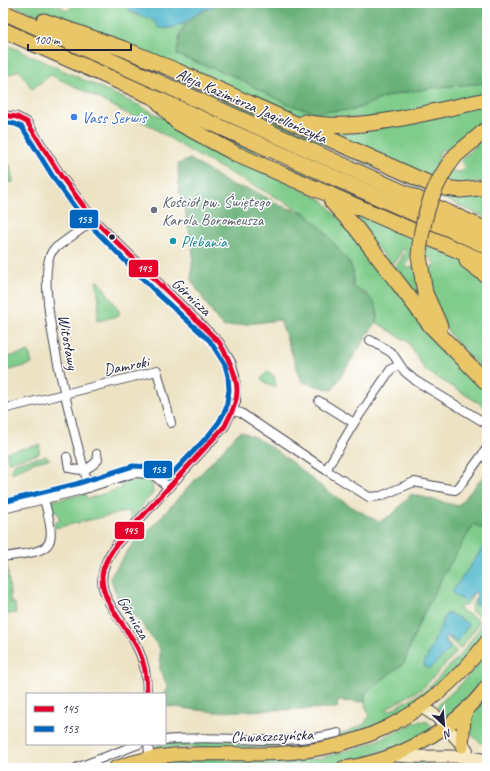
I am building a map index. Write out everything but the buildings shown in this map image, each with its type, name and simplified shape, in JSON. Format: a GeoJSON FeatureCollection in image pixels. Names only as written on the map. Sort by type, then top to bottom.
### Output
{"type":"FeatureCollection","features":[{"type":"Feature","properties":{"kind":"highway"},"geometry":{"type":"LineString","coordinates":[[3,9],[124,49],[437,187],[461,190],[487,187]]}},
{"type":"Feature","properties":{"kind":"highway","name":"Aleja Kazimierza Jagiellończyka"},"geometry":{"type":"LineString","coordinates":[[3,12],[487,230]]}},
{"type":"Feature","properties":{"kind":"highway","name":"Aleja Kazimierza Jagiellończyka"},"geometry":{"type":"LineString","coordinates":[[3,30],[487,246]]}},
{"type":"Feature","properties":{"kind":"highway"},"geometry":{"type":"LineString","coordinates":[[155,98],[177,122],[238,155],[487,263]]}},
{"type":"Feature","properties":{"kind":"highway"},"geometry":{"type":"LineString","coordinates":[[276,115],[314,124],[358,125],[487,100]]}},
{"type":"Feature","properties":{"kind":"highway"},"geometry":{"type":"LineString","coordinates":[[450,344],[432,311],[425,292],[420,256],[421,234],[429,199],[447,167],[456,155],[487,129]]}},
{"type":"Feature","properties":{"kind":"highway"},"geometry":{"type":"LineString","coordinates":[[329,194],[332,202],[356,228],[431,326],[487,384]]}},
{"type":"Feature","properties":{"kind":"highway"},"geometry":{"type":"LineString","coordinates":[[459,218],[487,226]]}},
{"type":"Feature","properties":{"kind":"highway"},"geometry":{"type":"LineString","coordinates":[[458,250],[462,258],[487,276]]}},
{"type":"Feature","properties":{"kind":"main road","name":"Chwaszczyńska"},"geometry":{"type":"LineString","coordinates":[[115,768],[150,763],[182,754],[275,754],[321,750],[349,743],[377,733],[422,707],[460,674],[487,641]]}},
{"type":"Feature","properties":{"kind":"main road"},"geometry":{"type":"LineString","coordinates":[[343,768],[369,763],[394,755],[422,742],[468,707],[487,686]]}},
{"type":"Feature","properties":{"kind":"main road"},"geometry":{"type":"LineString","coordinates":[[422,707],[437,717],[462,746],[474,757]]}},
{"type":"Feature","properties":{"kind":"main road"},"geometry":{"type":"LineString","coordinates":[[462,746],[464,717],[468,707]]}},
{"type":"Feature","properties":{"kind":"main road"},"geometry":{"type":"LineString","coordinates":[[394,755],[409,758],[429,756],[474,757],[487,761]]}},
{"type":"Feature","properties":{"kind":"street","name":"Górnicza"},"geometry":{"type":"LineString","coordinates":[[3,115],[22,119],[31,127],[61,176],[94,220],[219,342],[231,362],[235,375],[236,402],[225,426],[213,442],[116,545],[105,561],[102,573],[105,596],[142,658],[146,677],[147,693]]}},
{"type":"Feature","properties":{"kind":"street","name":"Witosławy"},"geometry":{"type":"LineString","coordinates":[[89,488],[56,358],[49,306],[47,264],[49,255],[54,249],[94,220]]}},
{"type":"Feature","properties":{"kind":"street"},"geometry":{"type":"LineString","coordinates":[[370,340],[392,353],[405,372],[416,381],[487,424]]}},
{"type":"Feature","properties":{"kind":"street"},"geometry":{"type":"LineString","coordinates":[[326,470],[354,423],[391,369],[400,365]]}},
{"type":"Feature","properties":{"kind":"street","name":"Damroki"},"geometry":{"type":"LineString","coordinates":[[3,409],[157,371],[171,423]]}},
{"type":"Feature","properties":{"kind":"street"},"geometry":{"type":"LineString","coordinates":[[319,401],[354,423]]}},
{"type":"Feature","properties":{"kind":"street"},"geometry":{"type":"LineString","coordinates":[[233,411],[241,413],[369,497],[381,496],[414,482],[455,490],[459,487],[487,448]]}},
{"type":"Feature","properties":{"kind":"street"},"geometry":{"type":"LineString","coordinates":[[67,457],[69,468],[84,470],[89,469],[98,460],[97,454]]}},
{"type":"Feature","properties":{"kind":"street"},"geometry":{"type":"LineString","coordinates":[[3,510],[89,488],[140,472],[155,476],[169,488]]}},
{"type":"Feature","properties":{"kind":"street"},"geometry":{"type":"LineString","coordinates":[[3,557],[42,550],[48,547],[51,541],[50,529],[44,500]]}},
{"type":"Feature","properties":{"kind":"street"},"geometry":{"type":"LineString","coordinates":[[166,740],[197,739],[284,741],[307,739],[338,733]]}},
{"type":"Feature","properties":{"kind":"street"},"geometry":{"type":"LineString","coordinates":[[76,768],[136,745]]}},
{"type":"Feature","properties":{"kind":"street"},"geometry":{"type":"LineString","coordinates":[[148,745],[150,763]]}},
{"type":"Feature","properties":{"kind":"green space"},"geometry":{"type":"Polygon","coordinates":[[[7,3],[57,3],[67,11],[75,3],[125,3],[134,14],[154,20],[167,29],[187,23],[180,32],[177,55],[231,75],[289,105],[354,110],[385,97],[401,93],[438,87],[487,83],[487,96],[379,118],[298,117],[7,3]]]}},
{"type":"Feature","properties":{"kind":"green space"},"geometry":{"type":"Polygon","coordinates":[[[225,3],[487,3],[487,83],[438,87],[401,93],[385,97],[354,110],[316,112],[289,105],[231,75],[177,55],[181,33],[190,19],[204,10],[225,3]]]}},
{"type":"Feature","properties":{"kind":"green space"},"geometry":{"type":"Polygon","coordinates":[[[3,19],[487,236],[487,240],[3,22],[3,19]]]}},
{"type":"Feature","properties":{"kind":"green space"},"geometry":{"type":"Polygon","coordinates":[[[91,41],[387,168],[487,191],[487,218],[92,43],[91,41]]]}},
{"type":"Feature","properties":{"kind":"green space"},"geometry":{"type":"Polygon","coordinates":[[[3,43],[136,104],[324,201],[463,369],[487,392],[487,408],[425,370],[408,342],[376,322],[378,314],[367,294],[353,287],[353,272],[350,264],[325,232],[305,213],[193,153],[152,127],[51,75],[32,89],[19,70],[3,77],[3,43]]]}},
{"type":"Feature","properties":{"kind":"green space"},"geometry":{"type":"Polygon","coordinates":[[[487,103],[487,124],[448,154],[441,149],[438,157],[441,163],[447,168],[461,172],[466,167],[460,161],[487,134],[487,182],[447,184],[311,127],[487,103]]]}},
{"type":"Feature","properties":{"kind":"green space"},"geometry":{"type":"Polygon","coordinates":[[[192,122],[487,255],[487,259],[240,148],[192,122]]]}},
{"type":"Feature","properties":{"kind":"green space"},"geometry":{"type":"Polygon","coordinates":[[[190,159],[231,185],[255,191],[281,206],[305,213],[325,232],[350,264],[353,272],[353,287],[372,300],[375,304],[377,309],[376,322],[332,390],[302,382],[280,320],[224,327],[215,317],[191,280],[193,252],[183,200],[179,191],[178,164],[190,159]]]}},
{"type":"Feature","properties":{"kind":"green space"},"geometry":{"type":"Polygon","coordinates":[[[3,165],[10,165],[13,182],[3,183],[3,165]]]}},
{"type":"Feature","properties":{"kind":"green space"},"geometry":{"type":"Polygon","coordinates":[[[340,204],[460,259],[487,280],[487,375],[457,343],[439,317],[432,298],[427,267],[435,266],[433,261],[424,256],[414,256],[409,259],[406,268],[414,267],[428,313],[395,266],[400,261],[406,250],[403,249],[397,260],[391,264],[340,204]]]}},
{"type":"Feature","properties":{"kind":"green space"},"geometry":{"type":"Polygon","coordinates":[[[96,281],[100,282],[119,311],[119,316],[97,321],[99,300],[96,281]]]}},
{"type":"Feature","properties":{"kind":"green space"},"geometry":{"type":"Polygon","coordinates":[[[29,352],[32,364],[3,372],[3,358],[29,352]]]}},
{"type":"Feature","properties":{"kind":"green space"},"geometry":{"type":"Polygon","coordinates":[[[267,372],[274,376],[276,386],[270,386],[261,379],[267,372]]]}},
{"type":"Feature","properties":{"kind":"green space"},"geometry":{"type":"Polygon","coordinates":[[[240,431],[275,449],[326,490],[345,503],[379,522],[393,514],[411,494],[458,506],[487,472],[487,521],[481,529],[474,524],[441,579],[419,623],[404,663],[365,693],[365,702],[338,701],[337,708],[215,712],[166,706],[166,693],[164,693],[168,687],[160,671],[160,649],[141,623],[119,602],[110,577],[140,533],[149,530],[240,431]]]}},
{"type":"Feature","properties":{"kind":"green space"},"geometry":{"type":"Polygon","coordinates":[[[40,445],[39,454],[8,462],[6,452],[40,445]]]}},
{"type":"Feature","properties":{"kind":"green space"},"geometry":{"type":"Polygon","coordinates":[[[45,456],[50,459],[32,463],[12,473],[11,470],[15,463],[45,456]]]}},
{"type":"Feature","properties":{"kind":"green space"},"geometry":{"type":"Polygon","coordinates":[[[134,480],[146,480],[152,483],[153,493],[131,519],[129,511],[55,528],[54,523],[60,521],[57,511],[51,512],[51,506],[49,506],[52,501],[85,494],[87,499],[122,488],[121,483],[134,480]]]}},
{"type":"Feature","properties":{"kind":"green space"},"geometry":{"type":"Polygon","coordinates":[[[487,521],[487,542],[452,592],[454,595],[466,601],[474,592],[468,604],[461,606],[459,609],[477,619],[479,624],[460,649],[446,636],[457,642],[468,626],[467,623],[449,613],[446,614],[424,664],[433,665],[450,649],[444,638],[457,652],[423,688],[387,708],[389,711],[426,690],[462,653],[481,626],[486,624],[487,631],[469,655],[448,677],[426,695],[402,711],[375,724],[348,735],[319,742],[273,747],[191,747],[158,749],[156,747],[157,745],[166,745],[166,743],[338,735],[365,724],[367,719],[370,717],[365,705],[365,693],[404,663],[419,623],[441,579],[474,524],[481,529],[487,521]]]}},
{"type":"Feature","properties":{"kind":"green space"},"geometry":{"type":"Polygon","coordinates":[[[7,564],[11,603],[15,603],[16,613],[3,615],[3,565],[7,564]]]}},
{"type":"Feature","properties":{"kind":"green space"},"geometry":{"type":"Polygon","coordinates":[[[487,588],[487,612],[481,616],[472,612],[471,606],[478,594],[475,605],[478,604],[487,588]]]}},
{"type":"Feature","properties":{"kind":"green space"},"geometry":{"type":"Polygon","coordinates":[[[487,653],[487,676],[468,700],[448,718],[436,707],[462,683],[487,653]]]}},
{"type":"Feature","properties":{"kind":"green space"},"geometry":{"type":"Polygon","coordinates":[[[487,696],[487,746],[478,741],[471,734],[468,719],[475,707],[487,696]]]}},
{"type":"Feature","properties":{"kind":"green space"},"geometry":{"type":"Polygon","coordinates":[[[419,721],[428,722],[434,728],[414,742],[344,764],[317,767],[220,766],[159,768],[157,763],[199,758],[275,762],[320,758],[367,745],[419,721]]]}},
{"type":"Feature","properties":{"kind":"green space"},"geometry":{"type":"Polygon","coordinates":[[[404,761],[428,762],[426,765],[400,768],[380,768],[404,761]]]}},
{"type":"Feature","properties":{"kind":"water"},"geometry":{"type":"Polygon","coordinates":[[[125,3],[225,3],[204,10],[173,28],[159,28],[152,20],[130,10],[125,3]]]}},
{"type":"Feature","properties":{"kind":"water"},"geometry":{"type":"Polygon","coordinates":[[[487,542],[487,577],[483,594],[480,601],[475,606],[477,594],[474,592],[466,602],[454,595],[452,592],[487,542]]]}},
{"type":"Feature","properties":{"kind":"water"},"geometry":{"type":"Polygon","coordinates":[[[449,613],[467,623],[468,626],[457,642],[447,636],[444,638],[450,649],[431,668],[427,668],[424,666],[425,662],[445,616],[449,613]]]}},
{"type":"Feature","properties":{"kind":"transit line","name":"145"},"geometry":{"type":"LineString","coordinates":[[3,115],[17,117],[27,122],[61,176],[94,220],[219,342],[227,356],[236,379],[237,395],[232,412],[225,426],[116,545],[104,567],[102,576],[106,596],[140,654],[145,671],[147,693]]}},
{"type":"Feature","properties":{"kind":"transit line","name":"153"},"geometry":{"type":"LineString","coordinates":[[3,122],[22,127],[55,180],[82,217],[159,295],[210,341],[225,365],[228,376],[229,390],[226,409],[219,422],[208,436],[168,478],[155,467],[133,466],[76,484],[3,502]]}},
{"type":"Feature","properties":{"kind":"place","name":"Vass Serwis"},"geometry":{"type":"Point","coordinates":[74,117]}},
{"type":"Feature","properties":{"kind":"place","name":"Kościół pw. Świętego Karola Boromeusza"},"geometry":{"type":"Point","coordinates":[154,210]}},
{"type":"Feature","properties":{"kind":"place","name":"Plebania"},"geometry":{"type":"Point","coordinates":[173,241]}}]}
